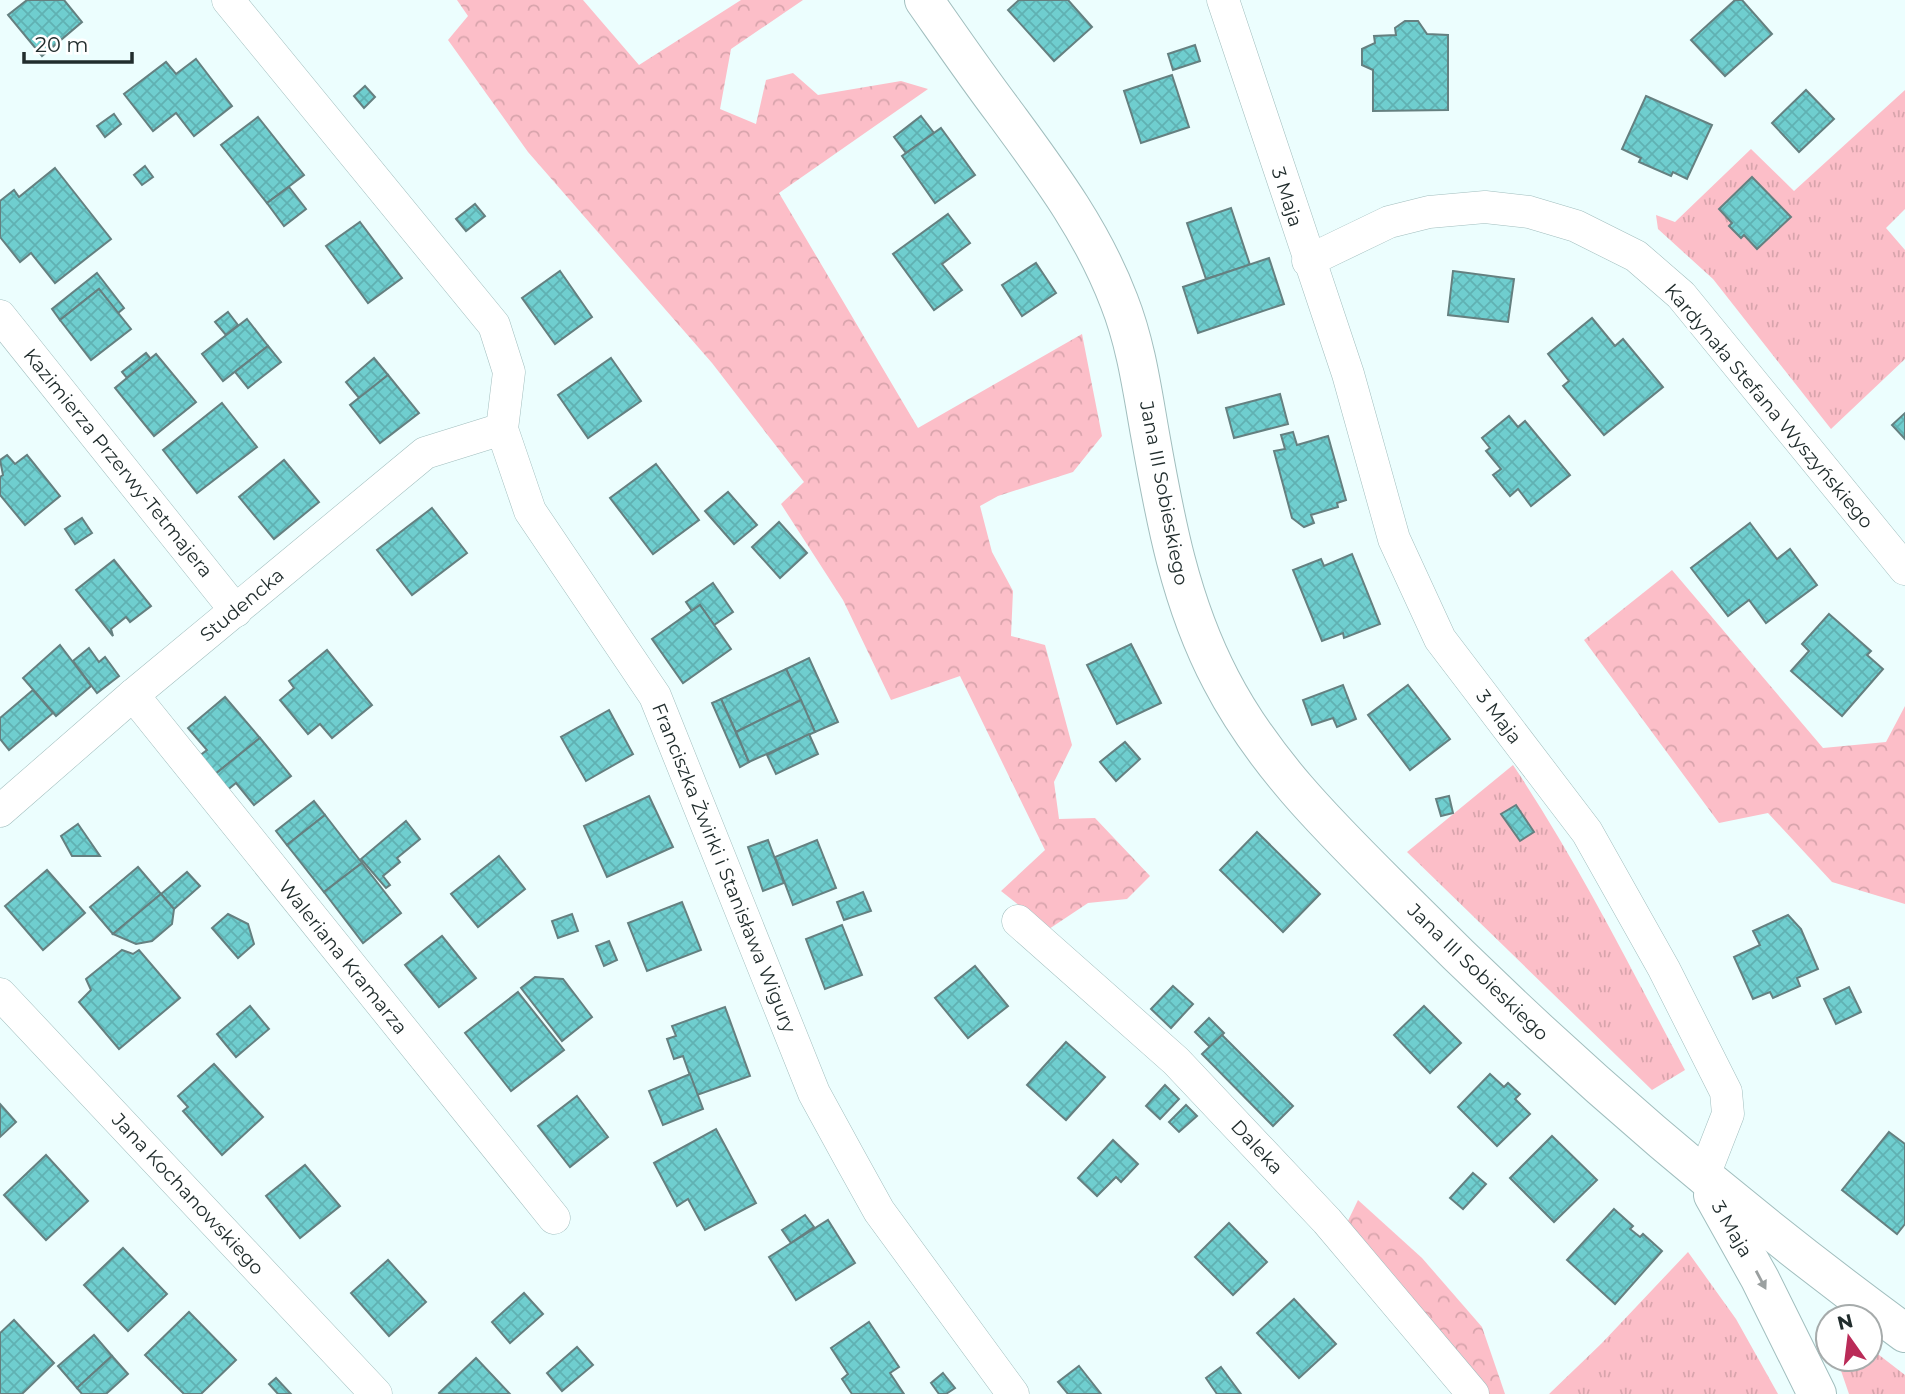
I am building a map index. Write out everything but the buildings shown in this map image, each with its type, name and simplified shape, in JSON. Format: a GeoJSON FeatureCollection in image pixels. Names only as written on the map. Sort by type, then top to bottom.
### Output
{"type":"FeatureCollection","features":[{"type":"Feature","properties":{"kind":"main road","name":"Jana III Sobieskiego"},"geometry":{"type":"LineString","coordinates":[[924,0],[1072,206],[1099,254],[1120,303],[1139,367],[1180,579],[1193,622],[1241,716],[1298,792],[1432,930],[1654,1138],[1905,1333]]}},
{"type":"Feature","properties":{"kind":"main road","name":"3 Maja"},"geometry":{"type":"LineString","coordinates":[[1703,1178],[1760,1279],[1817,1394]]}},
{"type":"Feature","properties":{"kind":"street","name":"Franciszka Żwirki i Stanisława Wigury"},"geometry":{"type":"LineString","coordinates":[[228,0],[494,325],[509,372],[502,429],[530,511],[656,696],[814,1093],[879,1211],[1013,1394]]}},
{"type":"Feature","properties":{"kind":"street","name":"3 Maja"},"geometry":{"type":"LineString","coordinates":[[1223,0],[1308,261],[1348,374],[1394,540],[1440,639],[1587,832],[1664,969],[1726,1092],[1728,1114],[1703,1178]]}},
{"type":"Feature","properties":{"kind":"street","name":"Kardynała Stefana Wyszyńskiego"},"geometry":{"type":"LineString","coordinates":[[1308,261],[1389,222],[1429,212],[1485,207],[1529,212],[1576,226],[1636,256],[1681,295],[1905,569]]}},
{"type":"Feature","properties":{"kind":"street","name":"Kazimierza Przerwy-Tetmajera"},"geometry":{"type":"LineString","coordinates":[[0,316],[236,611]]}},
{"type":"Feature","properties":{"kind":"street","name":"Studencka"},"geometry":{"type":"LineString","coordinates":[[0,811],[133,695],[425,453],[502,429]]}},
{"type":"Feature","properties":{"kind":"street","name":"Waleriana Kramarza"},"geometry":{"type":"LineString","coordinates":[[133,695],[554,1218]]}},
{"type":"Feature","properties":{"kind":"street","name":"Daleka"},"geometry":{"type":"LineString","coordinates":[[1018,921],[1176,1061],[1327,1221],[1474,1394]]}},
{"type":"Feature","properties":{"kind":"street","name":"Jana Kochanowskiego"},"geometry":{"type":"LineString","coordinates":[[0,994],[376,1394]]}},
{"type":"Feature","properties":{"kind":"green space"},"geometry":{"type":"Polygon","coordinates":[[[457,0],[583,0],[639,65],[741,0],[803,0],[731,49],[720,109],[756,124],[766,80],[793,73],[818,95],[901,81],[928,89],[779,193],[918,428],[1082,334],[1102,436],[1073,472],[998,496],[980,506],[992,552],[1013,591],[1011,636],[1045,645],[1072,745],[1054,782],[1059,819],[1095,818],[1150,876],[1127,899],[1088,903],[1049,929],[1001,891],[1045,850],[960,676],[891,700],[843,600],[781,504],[804,482],[712,363],[528,152],[448,40],[468,16],[457,0]]]}},
{"type":"Feature","properties":{"kind":"green space"},"geometry":{"type":"Polygon","coordinates":[[[1905,90],[1905,209],[1886,228],[1905,250],[1905,359],[1831,429],[1713,279],[1658,229],[1656,215],[1675,222],[1751,149],[1794,191],[1905,90]]]}},
{"type":"Feature","properties":{"kind":"green space"},"geometry":{"type":"Polygon","coordinates":[[[1672,570],[1823,748],[1886,742],[1905,706],[1905,904],[1832,882],[1768,813],[1719,823],[1584,640],[1672,570]]]}},
{"type":"Feature","properties":{"kind":"green space"},"geometry":{"type":"Polygon","coordinates":[[[1513,765],[1581,877],[1685,1070],[1652,1090],[1407,852],[1513,765]]]}},
{"type":"Feature","properties":{"kind":"green space"},"geometry":{"type":"Polygon","coordinates":[[[1358,1200],[1422,1258],[1482,1327],[1505,1394],[1485,1394],[1345,1227],[1358,1200]]]}},
{"type":"Feature","properties":{"kind":"green space"},"geometry":{"type":"Polygon","coordinates":[[[1688,1252],[1736,1319],[1778,1394],[1549,1394],[1602,1343],[1688,1252]]]}},
{"type":"Feature","properties":{"kind":"green space"},"geometry":{"type":"Polygon","coordinates":[[[1884,1359],[1905,1375],[1905,1394],[1849,1394],[1842,1373],[1884,1373],[1884,1359]]]}}]}
